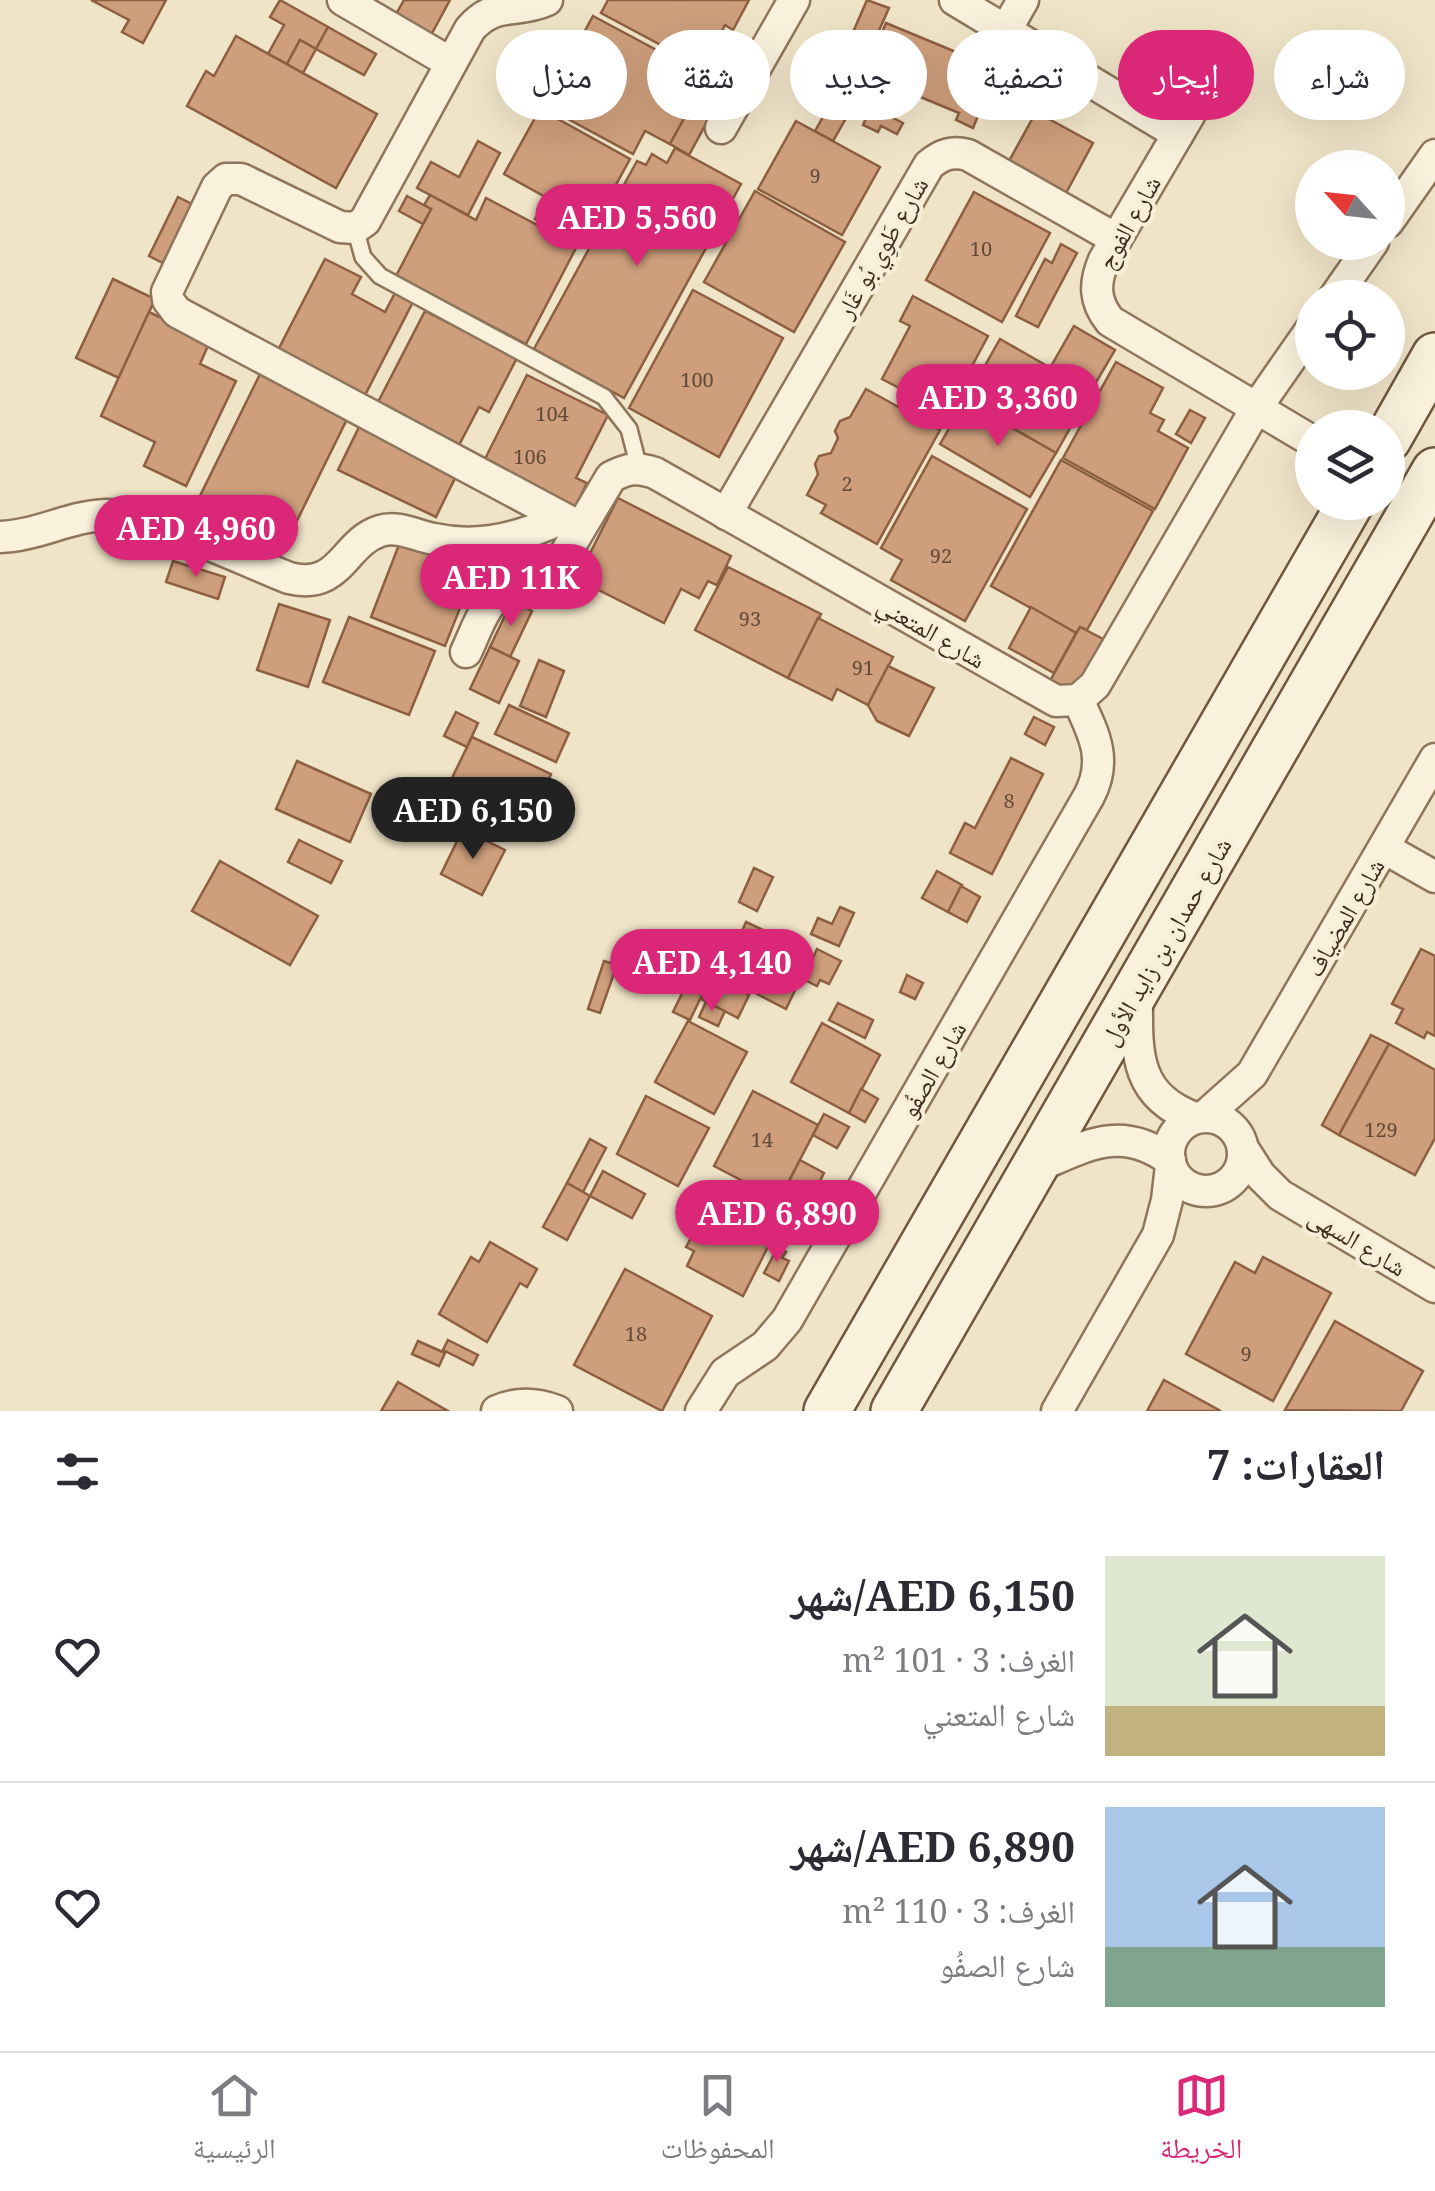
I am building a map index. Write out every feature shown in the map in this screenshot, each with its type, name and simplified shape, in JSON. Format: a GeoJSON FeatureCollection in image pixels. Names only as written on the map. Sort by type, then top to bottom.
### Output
{"type":"FeatureCollection","features":[{"type":"Feature","properties":{"kind":"main road"},"geometry":{"type":"LineString","coordinates":[[1400,410],[1435,356]]}},
{"type":"Feature","properties":{"kind":"main road","name":"شارع حمدان بن زايد الأول"},"geometry":{"type":"LineString","coordinates":[[894,1411],[1435,471]]}},
{"type":"Feature","properties":{"kind":"main road"},"geometry":{"type":"LineString","coordinates":[[827,1411],[1337,520]]}},
{"type":"Feature","properties":{"kind":"street"},"geometry":{"type":"LineString","coordinates":[[343,0],[451,63]]}},
{"type":"Feature","properties":{"kind":"street"},"geometry":{"type":"LineString","coordinates":[[546,0],[488,13],[470,29],[369,215],[355,228],[340,228],[241,179],[226,179],[217,187],[169,284],[168,300],[177,312],[571,522]]}},
{"type":"Feature","properties":{"kind":"street"},"geometry":{"type":"LineString","coordinates":[[721,128],[794,0]]}},
{"type":"Feature","properties":{"kind":"street"},"geometry":{"type":"LineString","coordinates":[[955,0],[1006,30],[1023,0]]}},
{"type":"Feature","properties":{"kind":"street"},"geometry":{"type":"LineString","coordinates":[[1098,86],[1178,134]]}},
{"type":"Feature","properties":{"kind":"street","name":"شارع الفوج"},"geometry":{"type":"LineString","coordinates":[[1186,120],[1098,275],[1096,294],[1101,310],[1110,322],[1295,429]]}},
{"type":"Feature","properties":{"kind":"street","name":"شارع طَوِي بُو غَار"},"geometry":{"type":"LineString","coordinates":[[726,514],[937,158],[958,153],[968,156],[1116,239]]}},
{"type":"Feature","properties":{"kind":"street"},"geometry":{"type":"LineString","coordinates":[[1405,198],[1435,155]]}},
{"type":"Feature","properties":{"kind":"street"},"geometry":{"type":"LineString","coordinates":[[1078,700],[1095,685],[1257,407],[1295,352]]}},
{"type":"Feature","properties":{"kind":"street"},"geometry":{"type":"LineString","coordinates":[[466,652],[495,598],[513,588],[532,588],[548,580],[571,522],[611,477],[626,469],[640,468]]}},
{"type":"Feature","properties":{"kind":"street","name":"شارع المتعني"},"geometry":{"type":"LineString","coordinates":[[640,468],[1056,701],[1078,700]]}},
{"type":"Feature","properties":{"kind":"street"},"geometry":{"type":"LineString","coordinates":[[0,537],[36,533],[93,516],[126,516],[289,578],[312,581],[335,570],[380,530],[477,542],[571,522]]}},
{"type":"Feature","properties":{"kind":"street","name":"شارع الصفُو"},"geometry":{"type":"LineString","coordinates":[[701,1411],[724,1374],[764,1346],[787,1320],[1089,796],[1100,768],[1100,753],[1078,700]]}},
{"type":"Feature","properties":{"kind":"street","name":"شارع المضياف"},"geometry":{"type":"LineString","coordinates":[[1200,1117],[1252,1074],[1435,759]]}},
{"type":"Feature","properties":{"kind":"street"},"geometry":{"type":"LineString","coordinates":[[1384,848],[1435,877]]}},
{"type":"Feature","properties":{"kind":"street"},"geometry":{"type":"LineString","coordinates":[[1136,991],[1136,1041],[1148,1083],[1168,1106],[1216,1118],[1233,1128],[1243,1148],[1240,1170],[1226,1185],[1158,1234]]}},
{"type":"Feature","properties":{"kind":"street","name":"شارع المضياف"},"geometry":{"type":"LineString","coordinates":[[1243,1148],[1252,1074]]}},
{"type":"Feature","properties":{"kind":"street"},"geometry":{"type":"LineString","coordinates":[[1057,1411],[1158,1234],[1167,1200],[1172,1139],[1178,1130],[1200,1117]]}},
{"type":"Feature","properties":{"kind":"street"},"geometry":{"type":"LineString","coordinates":[[1034,1168],[1086,1146],[1115,1140],[1144,1145],[1170,1163],[1188,1186],[1216,1190]]}},
{"type":"Feature","properties":{"kind":"street","name":"شارع السهى"},"geometry":{"type":"LineString","coordinates":[[1243,1148],[1260,1175],[1280,1196],[1435,1287]]}},
{"type":"Feature","properties":{"kind":"street","name":"شارع السهى"},"geometry":{"type":"LineString","coordinates":[[1216,1190],[1280,1196]]}},
{"type":"Feature","properties":{"kind":"street"},"geometry":{"type":"LineString","coordinates":[[496,1411],[518,1404],[557,1411]]}},
{"type":"Feature","properties":{"kind":"lane"},"geometry":{"type":"LineString","coordinates":[[355,228],[363,256],[380,276],[604,398],[629,429],[640,468]]}},
{"type":"Feature","properties":{"kind":"building"},"geometry":{"type":"Polygon","coordinates":[[[91,0],[166,0],[143,43],[122,32],[129,20],[91,0]]]}},
{"type":"Feature","properties":{"kind":"building"},"geometry":{"type":"Polygon","coordinates":[[[280,0],[328,27],[316,49],[300,40],[287,64],[268,54],[284,25],[270,17],[280,0]]]}},
{"type":"Feature","properties":{"kind":"building"},"geometry":{"type":"Polygon","coordinates":[[[404,0],[450,0],[431,35],[395,16],[404,0]]]}},
{"type":"Feature","properties":{"kind":"building"},"geometry":{"type":"Polygon","coordinates":[[[608,0],[749,0],[733,30],[725,25],[722,30],[647,30],[647,38],[601,13],[608,0]]]}},
{"type":"Feature","properties":{"kind":"building"},"geometry":{"type":"Polygon","coordinates":[[[867,0],[889,8],[879,30],[854,30],[867,0]]]}},
{"type":"Feature","properties":{"kind":"building"},"geometry":{"type":"Polygon","coordinates":[[[593,16],[619,30],[585,30],[593,16]]]}},
{"type":"Feature","properties":{"kind":"building"},"geometry":{"type":"Polygon","coordinates":[[[886,23],[903,30],[883,30],[886,23]]]}},
{"type":"Feature","properties":{"kind":"building"},"geometry":{"type":"Polygon","coordinates":[[[328,27],[376,54],[364,75],[316,49],[328,27]]]}},
{"type":"Feature","properties":{"kind":"building"},"geometry":{"type":"Polygon","coordinates":[[[627,34],[647,45],[647,120],[683,120],[670,144],[645,131],[633,154],[570,120],[627,120],[627,34]]]}},
{"type":"Feature","properties":{"kind":"building"},"geometry":{"type":"Polygon","coordinates":[[[236,36],[377,114],[336,188],[187,106],[206,71],[214,76],[236,36]]]}},
{"type":"Feature","properties":{"kind":"building"},"geometry":{"type":"Polygon","coordinates":[[[300,40],[316,49],[303,73],[287,64],[300,40]]]}},
{"type":"Feature","properties":{"kind":"building"},"geometry":{"type":"Polygon","coordinates":[[[927,40],[947,48],[947,108],[927,100],[927,40]]]}},
{"type":"Feature","properties":{"kind":"building"},"geometry":{"type":"Polygon","coordinates":[[[534,120],[560,120],[630,159],[583,245],[535,219],[547,198],[504,174],[534,120]]]}},
{"type":"Feature","properties":{"kind":"building"},"geometry":{"type":"Polygon","coordinates":[[[683,120],[708,120],[689,155],[670,144],[683,120]]]}},
{"type":"Feature","properties":{"kind":"building"},"geometry":{"type":"Polygon","coordinates":[[[821,120],[845,120],[833,141],[815,131],[821,120]]]}},
{"type":"Feature","properties":{"kind":"building"},"geometry":{"type":"Polygon","coordinates":[[[865,120],[903,123],[897,134],[881,126],[878,132],[863,125],[865,120]]]}},
{"type":"Feature","properties":{"kind":"building"},"geometry":{"type":"Polygon","coordinates":[[[956,120],[976,120],[973,128],[956,120]]]}},
{"type":"Feature","properties":{"kind":"building"},"geometry":{"type":"Polygon","coordinates":[[[1032,120],[1051,120],[1093,143],[1066,193],[1009,161],[1032,120]]]}},
{"type":"Feature","properties":{"kind":"building"},"geometry":{"type":"Polygon","coordinates":[[[796,121],[880,167],[842,235],[758,189],[796,121]]]}},
{"type":"Feature","properties":{"kind":"building"},"geometry":{"type":"Polygon","coordinates":[[[478,141],[500,153],[468,215],[417,188],[431,162],[459,177],[478,141]]]}},
{"type":"Feature","properties":{"kind":"building"},"geometry":{"type":"Polygon","coordinates":[[[675,148],[741,184],[624,398],[534,349],[637,161],[646,165],[652,154],[667,163],[675,148]]]}},
{"type":"Feature","properties":{"kind":"building"},"geometry":{"type":"Polygon","coordinates":[[[755,191],[845,242],[794,332],[704,282],[755,191]]]}},
{"type":"Feature","properties":{"kind":"building"},"geometry":{"type":"Polygon","coordinates":[[[974,192],[1050,233],[1002,322],[926,280],[974,192]]]}},
{"type":"Feature","properties":{"kind":"building"},"geometry":{"type":"Polygon","coordinates":[[[430,195],[476,220],[486,198],[577,246],[526,344],[396,276],[431,209],[424,205],[430,195]]]}},
{"type":"Feature","properties":{"kind":"building"},"geometry":{"type":"Polygon","coordinates":[[[407,196],[431,209],[423,224],[399,211],[407,196]]]}},
{"type":"Feature","properties":{"kind":"building"},"geometry":{"type":"Polygon","coordinates":[[[178,197],[192,204],[163,263],[149,256],[178,197]]]}},
{"type":"Feature","properties":{"kind":"building"},"geometry":{"type":"Polygon","coordinates":[[[1061,244],[1077,253],[1038,327],[1016,316],[1045,259],[1052,263],[1061,244]]]}},
{"type":"Feature","properties":{"kind":"building"},"geometry":{"type":"Polygon","coordinates":[[[325,259],[361,277],[352,294],[385,312],[395,293],[413,302],[364,397],[277,352],[325,259]]]}},
{"type":"Feature","properties":{"kind":"building"},"geometry":{"type":"Polygon","coordinates":[[[113,279],[155,299],[119,378],[76,358],[113,279]]]}},
{"type":"Feature","properties":{"kind":"building"},"geometry":{"type":"Polygon","coordinates":[[[693,290],[783,338],[719,457],[629,408],[693,290]]]}},
{"type":"Feature","properties":{"kind":"building"},"geometry":{"type":"Polygon","coordinates":[[[913,296],[988,336],[947,413],[882,379],[910,326],[900,321],[913,296]]]}},
{"type":"Feature","properties":{"kind":"building"},"geometry":{"type":"Polygon","coordinates":[[[425,311],[517,358],[489,412],[479,407],[457,449],[375,408],[425,311]]]}},
{"type":"Feature","properties":{"kind":"building"},"geometry":{"type":"Polygon","coordinates":[[[149,312],[210,341],[200,364],[236,381],[186,486],[144,466],[155,442],[101,416],[149,312]]]}},
{"type":"Feature","properties":{"kind":"building"},"geometry":{"type":"Polygon","coordinates":[[[1074,326],[1115,350],[1091,391],[1050,368],[1074,326]]]}},
{"type":"Feature","properties":{"kind":"building"},"geometry":{"type":"Polygon","coordinates":[[[1000,339],[1091,391],[1056,453],[965,401],[1000,339]]]}},
{"type":"Feature","properties":{"kind":"building"},"geometry":{"type":"Polygon","coordinates":[[[1116,362],[1163,388],[1150,413],[1164,420],[1158,431],[1188,448],[1155,509],[1063,458],[1116,362]]]}},
{"type":"Feature","properties":{"kind":"building"},"geometry":{"type":"Polygon","coordinates":[[[263,368],[351,411],[284,547],[196,504],[263,368]]]}},
{"type":"Feature","properties":{"kind":"building"},"geometry":{"type":"Polygon","coordinates":[[[527,375],[608,415],[576,478],[587,483],[570,517],[479,471],[527,375]]]}},
{"type":"Feature","properties":{"kind":"building"},"geometry":{"type":"Polygon","coordinates":[[[866,389],[940,430],[877,544],[821,513],[826,505],[807,495],[818,474],[815,464],[819,456],[831,453],[840,421],[850,417],[866,389]]]}},
{"type":"Feature","properties":{"kind":"building"},"geometry":{"type":"Polygon","coordinates":[[[965,401],[1056,453],[1030,497],[940,444],[965,401]]]}},
{"type":"Feature","properties":{"kind":"building"},"geometry":{"type":"Polygon","coordinates":[[[1190,410],[1205,418],[1191,443],[1176,434],[1190,410]]]}},
{"type":"Feature","properties":{"kind":"building"},"geometry":{"type":"Polygon","coordinates":[[[362,421],[460,468],[436,517],[338,470],[362,421]]]}},
{"type":"Feature","properties":{"kind":"building"},"geometry":{"type":"Polygon","coordinates":[[[932,456],[1027,509],[965,621],[891,580],[902,560],[881,548],[932,456]]]}},
{"type":"Feature","properties":{"kind":"building"},"geometry":{"type":"Polygon","coordinates":[[[1061,460],[1153,511],[1087,630],[1080,627],[1076,633],[991,586],[1061,460]]]}},
{"type":"Feature","properties":{"kind":"building"},"geometry":{"type":"Polygon","coordinates":[[[618,498],[731,556],[717,585],[708,581],[699,598],[681,589],[664,623],[577,579],[618,498]]]}},
{"type":"Feature","properties":{"kind":"building"},"geometry":{"type":"Polygon","coordinates":[[[400,542],[475,570],[445,646],[371,617],[400,542]]]}},
{"type":"Feature","properties":{"kind":"building"},"geometry":{"type":"Polygon","coordinates":[[[173,561],[225,577],[218,599],[166,582],[173,561]]]}},
{"type":"Feature","properties":{"kind":"building"},"geometry":{"type":"Polygon","coordinates":[[[728,567],[821,614],[788,678],[695,630],[728,567]]]}},
{"type":"Feature","properties":{"kind":"building"},"geometry":{"type":"Polygon","coordinates":[[[512,601],[532,611],[510,657],[490,647],[512,601]]]}},
{"type":"Feature","properties":{"kind":"building"},"geometry":{"type":"Polygon","coordinates":[[[279,604],[330,620],[308,687],[257,670],[279,604]]]}},
{"type":"Feature","properties":{"kind":"building"},"geometry":{"type":"Polygon","coordinates":[[[1031,607],[1076,633],[1054,673],[1009,648],[1031,607]]]}},
{"type":"Feature","properties":{"kind":"building"},"geometry":{"type":"Polygon","coordinates":[[[349,617],[435,651],[409,715],[323,682],[349,617]]]}},
{"type":"Feature","properties":{"kind":"building"},"geometry":{"type":"Polygon","coordinates":[[[818,618],[893,657],[868,705],[837,689],[832,700],[788,678],[818,618]]]}},
{"type":"Feature","properties":{"kind":"building"},"geometry":{"type":"Polygon","coordinates":[[[1080,627],[1105,640],[1075,695],[1050,681],[1080,627]]]}},
{"type":"Feature","properties":{"kind":"building"},"geometry":{"type":"Polygon","coordinates":[[[490,647],[519,661],[499,703],[470,689],[490,647]]]}},
{"type":"Feature","properties":{"kind":"building"},"geometry":{"type":"Polygon","coordinates":[[[539,660],[564,671],[546,717],[520,706],[539,660]]]}},
{"type":"Feature","properties":{"kind":"building"},"geometry":{"type":"Polygon","coordinates":[[[888,666],[934,688],[909,736],[877,721],[868,705],[888,666]]]}},
{"type":"Feature","properties":{"kind":"building"},"geometry":{"type":"Polygon","coordinates":[[[509,705],[569,733],[556,762],[495,734],[509,705]]]}},
{"type":"Feature","properties":{"kind":"building"},"geometry":{"type":"Polygon","coordinates":[[[456,712],[478,723],[467,747],[444,736],[456,712]]]}},
{"type":"Feature","properties":{"kind":"building"},"geometry":{"type":"Polygon","coordinates":[[[1034,717],[1054,727],[1045,745],[1025,734],[1034,717]]]}},
{"type":"Feature","properties":{"kind":"building"},"geometry":{"type":"Polygon","coordinates":[[[472,737],[551,774],[533,814],[517,807],[514,813],[450,782],[472,737]]]}},
{"type":"Feature","properties":{"kind":"building"},"geometry":{"type":"Polygon","coordinates":[[[1011,758],[1043,774],[992,874],[950,853],[965,823],[975,828],[1011,758]]]}},
{"type":"Feature","properties":{"kind":"building"},"geometry":{"type":"Polygon","coordinates":[[[297,761],[371,794],[350,842],[276,809],[297,761]]]}},
{"type":"Feature","properties":{"kind":"building"},"geometry":{"type":"Polygon","coordinates":[[[442,792],[460,800],[441,840],[423,832],[442,792]]]}},
{"type":"Feature","properties":{"kind":"building"},"geometry":{"type":"Polygon","coordinates":[[[463,829],[505,850],[482,895],[441,874],[463,829]]]}},
{"type":"Feature","properties":{"kind":"building"},"geometry":{"type":"Polygon","coordinates":[[[299,840],[342,861],[331,883],[288,862],[299,840]]]}},
{"type":"Feature","properties":{"kind":"building"},"geometry":{"type":"Polygon","coordinates":[[[220,861],[318,916],[290,965],[192,911],[220,861]]]}},
{"type":"Feature","properties":{"kind":"building"},"geometry":{"type":"Polygon","coordinates":[[[754,868],[773,877],[757,911],[739,902],[754,868]]]}},
{"type":"Feature","properties":{"kind":"building"},"geometry":{"type":"Polygon","coordinates":[[[937,871],[962,885],[948,912],[922,898],[937,871]]]}},
{"type":"Feature","properties":{"kind":"building"},"geometry":{"type":"Polygon","coordinates":[[[961,886],[980,897],[967,922],[948,912],[961,886]]]}},
{"type":"Feature","properties":{"kind":"building"},"geometry":{"type":"Polygon","coordinates":[[[840,907],[854,913],[839,946],[811,934],[818,918],[832,924],[840,907]]]}},
{"type":"Feature","properties":{"kind":"building"},"geometry":{"type":"Polygon","coordinates":[[[746,922],[791,943],[787,952],[774,946],[767,961],[742,950],[746,941],[739,938],[746,922]]]}},
{"type":"Feature","properties":{"kind":"building"},"geometry":{"type":"Polygon","coordinates":[[[711,941],[742,960],[735,974],[715,968],[690,1020],[673,1012],[693,971],[678,964],[689,942],[706,951],[711,941]]]}},
{"type":"Feature","properties":{"kind":"building"},"geometry":{"type":"Polygon","coordinates":[[[817,949],[841,961],[829,984],[820,980],[817,986],[803,979],[817,949]]]}},
{"type":"Feature","properties":{"kind":"building"},"geometry":{"type":"Polygon","coordinates":[[[1421,949],[1435,956],[1435,1036],[1427,1032],[1424,1038],[1396,1023],[1403,1009],[1392,1004],[1421,949]]]}},
{"type":"Feature","properties":{"kind":"building"},"geometry":{"type":"Polygon","coordinates":[[[604,961],[617,965],[600,1013],[588,1009],[604,961]]]}},
{"type":"Feature","properties":{"kind":"building"},"geometry":{"type":"Polygon","coordinates":[[[769,970],[798,984],[786,1009],[757,994],[769,970]]]}},
{"type":"Feature","properties":{"kind":"building"},"geometry":{"type":"Polygon","coordinates":[[[907,975],[923,983],[915,999],[900,992],[907,975]]]}},
{"type":"Feature","properties":{"kind":"building"},"geometry":{"type":"Polygon","coordinates":[[[712,976],[749,995],[738,1018],[701,999],[712,976]]]}},
{"type":"Feature","properties":{"kind":"building"},"geometry":{"type":"Polygon","coordinates":[[[706,1002],[725,1011],[718,1026],[699,1017],[706,1002]]]}},
{"type":"Feature","properties":{"kind":"building"},"geometry":{"type":"Polygon","coordinates":[[[838,1003],[873,1020],[865,1038],[829,1020],[838,1003]]]}},
{"type":"Feature","properties":{"kind":"building"},"geometry":{"type":"Polygon","coordinates":[[[688,1021],[747,1052],[714,1114],[655,1082],[688,1021]]]}},
{"type":"Feature","properties":{"kind":"building"},"geometry":{"type":"Polygon","coordinates":[[[822,1023],[880,1055],[849,1113],[791,1082],[822,1023]]]}},
{"type":"Feature","properties":{"kind":"building"},"geometry":{"type":"Polygon","coordinates":[[[1371,1035],[1389,1044],[1339,1135],[1322,1125],[1371,1035]]]}},
{"type":"Feature","properties":{"kind":"building"},"geometry":{"type":"Polygon","coordinates":[[[1389,1044],[1435,1070],[1435,1138],[1415,1175],[1339,1135],[1389,1044]]]}},
{"type":"Feature","properties":{"kind":"building"},"geometry":{"type":"Polygon","coordinates":[[[861,1089],[878,1099],[865,1122],[849,1113],[861,1089]]]}},
{"type":"Feature","properties":{"kind":"building"},"geometry":{"type":"Polygon","coordinates":[[[753,1091],[818,1125],[779,1200],[714,1166],[753,1091]]]}},
{"type":"Feature","properties":{"kind":"building"},"geometry":{"type":"Polygon","coordinates":[[[646,1096],[709,1128],[678,1186],[617,1154],[646,1096]]]}},
{"type":"Feature","properties":{"kind":"building"},"geometry":{"type":"Polygon","coordinates":[[[824,1114],[849,1127],[837,1148],[813,1135],[824,1114]]]}},
{"type":"Feature","properties":{"kind":"building"},"geometry":{"type":"Polygon","coordinates":[[[590,1139],[606,1148],[583,1192],[567,1183],[590,1139]]]}},
{"type":"Feature","properties":{"kind":"building"},"geometry":{"type":"Polygon","coordinates":[[[800,1160],[824,1173],[813,1195],[822,1200],[816,1212],[782,1195],[800,1160]]]}},
{"type":"Feature","properties":{"kind":"building"},"geometry":{"type":"Polygon","coordinates":[[[603,1171],[645,1194],[632,1218],[590,1196],[603,1171]]]}},
{"type":"Feature","properties":{"kind":"building"},"geometry":{"type":"Polygon","coordinates":[[[567,1183],[590,1196],[567,1240],[543,1227],[567,1183]]]}},
{"type":"Feature","properties":{"kind":"building"},"geometry":{"type":"Polygon","coordinates":[[[718,1206],[774,1235],[743,1296],[687,1266],[694,1251],[686,1247],[700,1222],[708,1226],[718,1206]]]}},
{"type":"Feature","properties":{"kind":"building"},"geometry":{"type":"Polygon","coordinates":[[[490,1242],[537,1269],[527,1287],[520,1283],[487,1342],[439,1314],[471,1257],[479,1262],[490,1242]]]}},
{"type":"Feature","properties":{"kind":"building"},"geometry":{"type":"Polygon","coordinates":[[[778,1247],[786,1252],[782,1258],[789,1261],[779,1281],[764,1273],[778,1247]]]}},
{"type":"Feature","properties":{"kind":"building"},"geometry":{"type":"Polygon","coordinates":[[[1263,1257],[1331,1293],[1273,1401],[1186,1354],[1235,1262],[1255,1273],[1263,1257]]]}},
{"type":"Feature","properties":{"kind":"building"},"geometry":{"type":"Polygon","coordinates":[[[625,1269],[712,1316],[662,1411],[574,1365],[625,1269]]]}},
{"type":"Feature","properties":{"kind":"building"},"geometry":{"type":"Polygon","coordinates":[[[1335,1321],[1423,1371],[1401,1411],[1285,1410],[1335,1321]]]}},
{"type":"Feature","properties":{"kind":"building"},"geometry":{"type":"Polygon","coordinates":[[[448,1340],[478,1355],[473,1365],[443,1350],[448,1340]]]}},
{"type":"Feature","properties":{"kind":"building"},"geometry":{"type":"Polygon","coordinates":[[[418,1341],[445,1353],[439,1366],[412,1354],[418,1341]]]}},
{"type":"Feature","properties":{"kind":"building"},"geometry":{"type":"Polygon","coordinates":[[[1164,1380],[1221,1411],[1147,1411],[1164,1380]]]}},
{"type":"Feature","properties":{"kind":"building"},"geometry":{"type":"Polygon","coordinates":[[[398,1382],[448,1411],[381,1411],[398,1382]]]}}]}
